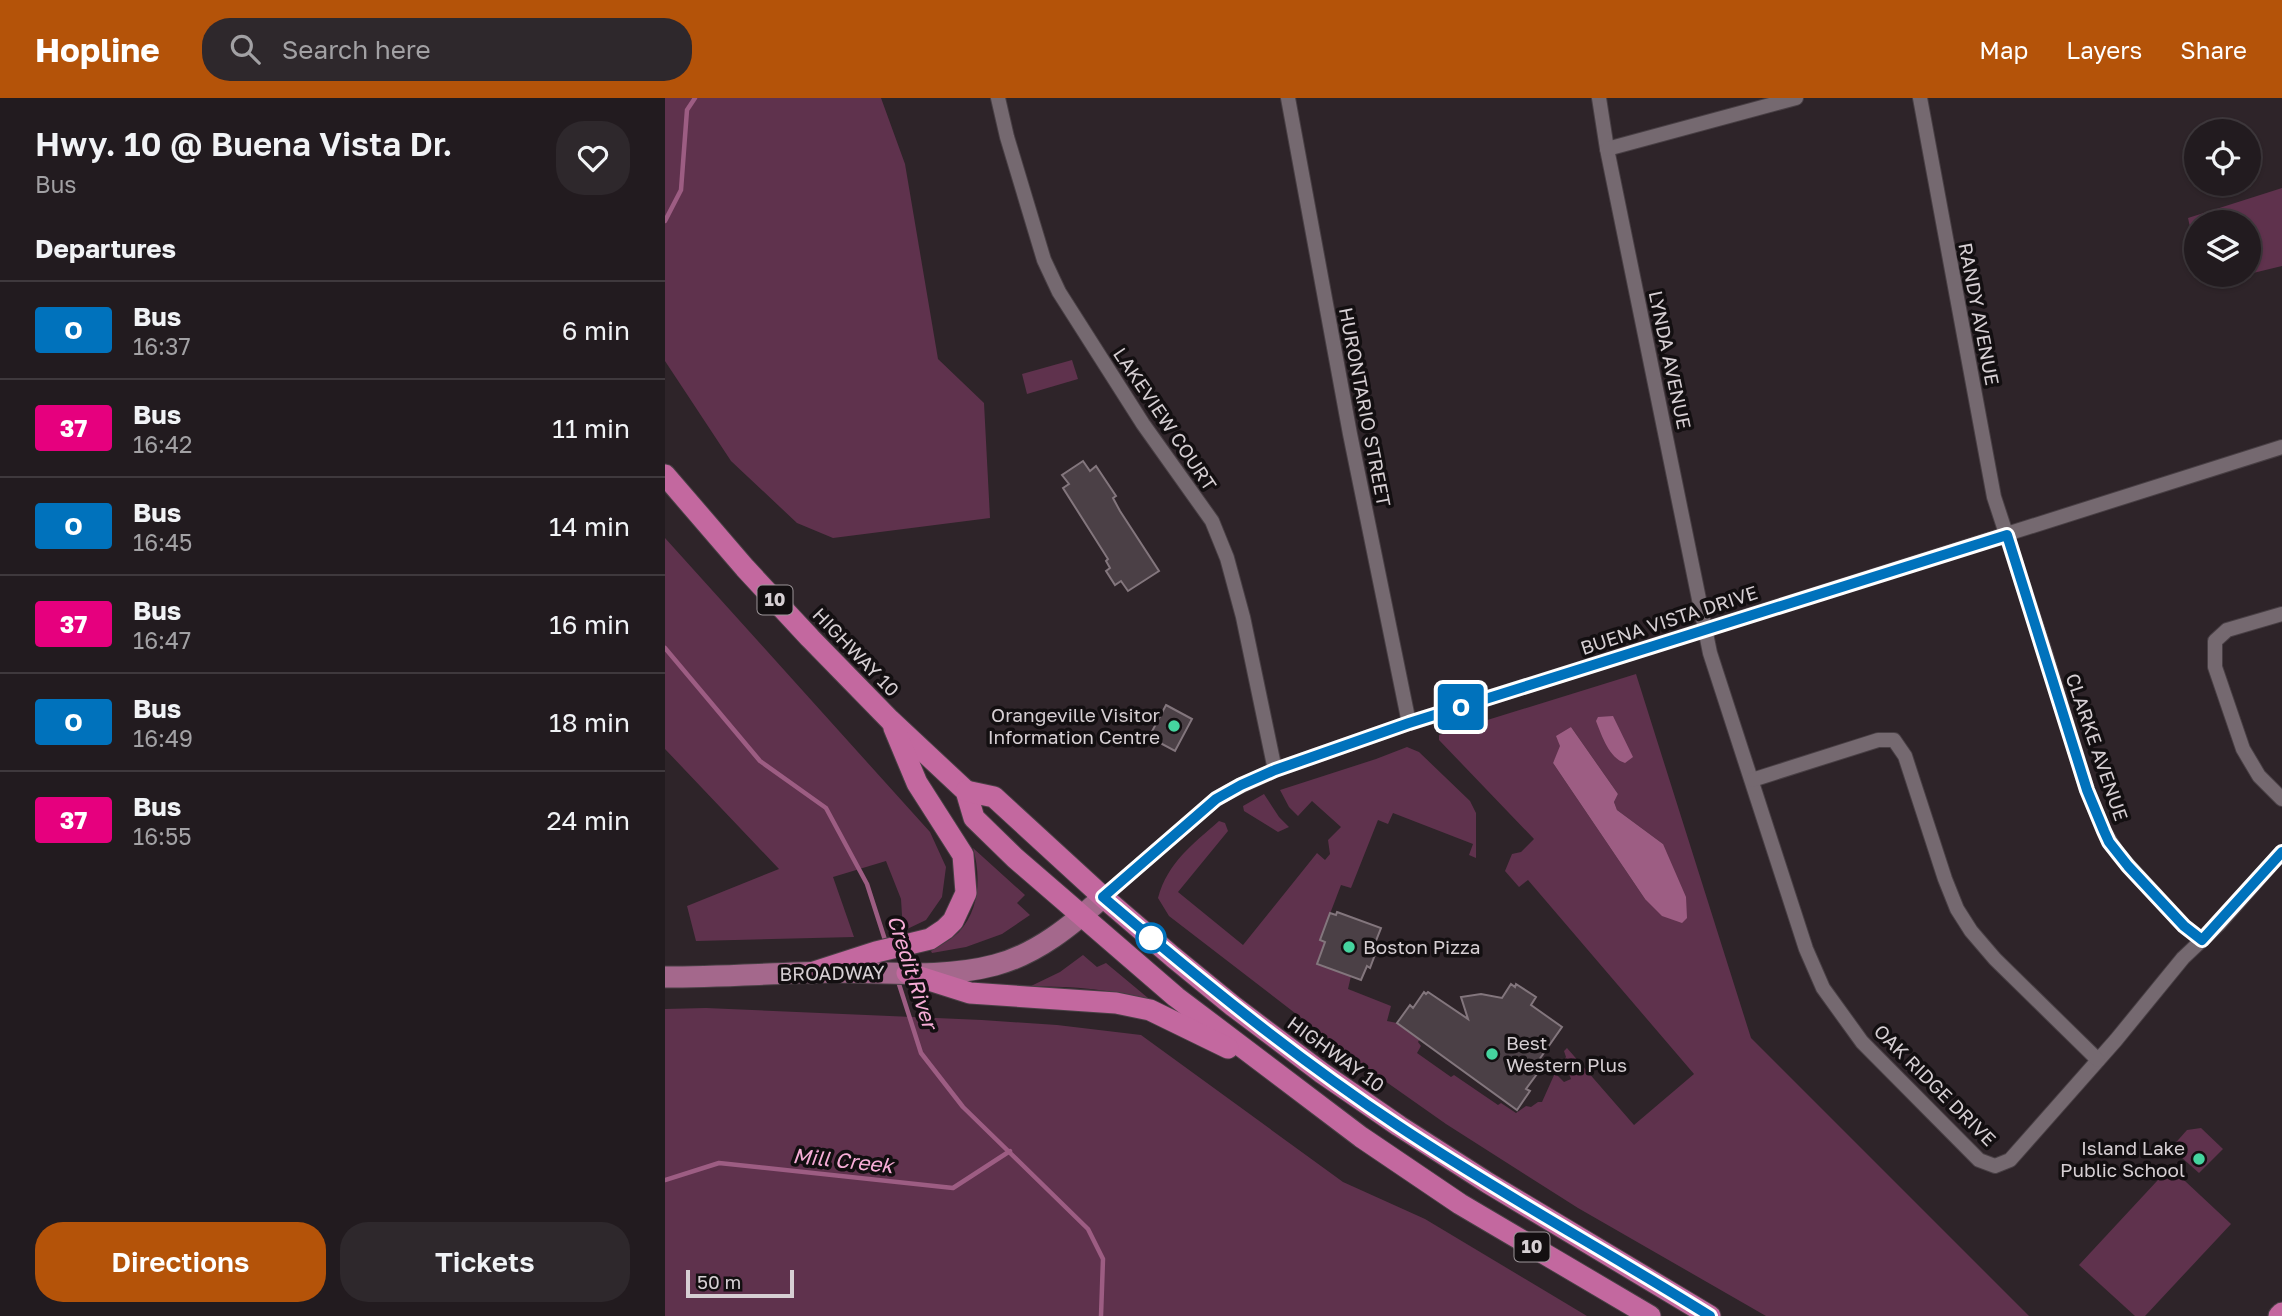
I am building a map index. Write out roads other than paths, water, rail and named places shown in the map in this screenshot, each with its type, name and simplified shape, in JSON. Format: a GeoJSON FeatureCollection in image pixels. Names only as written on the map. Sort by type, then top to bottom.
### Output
{"type":"FeatureCollection","features":[{"type":"Feature","properties":{"kind":"highway","name":"HIGHWAY 10"},"geometry":{"type":"LineString","coordinates":[[665,475],[745,568],[890,720],[966,791],[974,818],[1015,858],[1176,997],[1361,1137],[1460,1204],[1650,1316]]}},
{"type":"Feature","properties":{"kind":"highway"},"geometry":{"type":"LineString","coordinates":[[811,972],[879,962],[900,947],[930,939],[945,929],[957,914],[966,893],[963,855],[917,783],[890,720]]}},
{"type":"Feature","properties":{"kind":"highway","name":"HIGHWAY 10"},"geometry":{"type":"LineString","coordinates":[[966,791],[994,797],[1103,897],[1233,1006],[1322,1073],[1488,1184],[1710,1316]]}},
{"type":"Feature","properties":{"kind":"highway"},"geometry":{"type":"LineString","coordinates":[[907,973],[970,993],[1097,1001],[1150,1010],[1270,1067]]}},
{"type":"Feature","properties":{"kind":"main road","name":"BROADWAY"},"geometry":{"type":"LineString","coordinates":[[879,962],[907,973],[963,972],[997,964],[1024,955],[1054,937],[1103,897]]}},
{"type":"Feature","properties":{"kind":"main road","name":"BROADWAY"},"geometry":{"type":"LineString","coordinates":[[665,977],[811,972]]}},
{"type":"Feature","properties":{"kind":"street","name":"LAKEVIEW COURT"},"geometry":{"type":"LineString","coordinates":[[999,98],[1007,138],[1044,260],[1059,292],[1143,424],[1212,521],[1222,545],[1243,617],[1275,770]]}},
{"type":"Feature","properties":{"kind":"street","name":"HURONTARIO STREET"},"geometry":{"type":"LineString","coordinates":[[1288,98],[1350,434],[1409,723]]}},
{"type":"Feature","properties":{"kind":"street","name":"LYNDA AVENUE"},"geometry":{"type":"LineString","coordinates":[[1599,98],[1607,149],[1705,629]]}},
{"type":"Feature","properties":{"kind":"street"},"geometry":{"type":"LineString","coordinates":[[1607,149],[1796,98]]}},
{"type":"Feature","properties":{"kind":"street","name":"RANDY AVENUE"},"geometry":{"type":"LineString","coordinates":[[1920,98],[1994,498],[2007,535]]}},
{"type":"Feature","properties":{"kind":"street","name":"BUENA VISTA DRIVE"},"geometry":{"type":"LineString","coordinates":[[1103,897],[1216,799],[1275,770],[1409,723],[2282,447]]}},
{"type":"Feature","properties":{"kind":"street","name":"CLARKE AVENUE"},"geometry":{"type":"LineString","coordinates":[[2007,535],[2087,790],[2109,842],[2184,926],[2202,940]]}},
{"type":"Feature","properties":{"kind":"street"},"geometry":{"type":"LineString","coordinates":[[2282,614],[2227,631],[2215,641],[2215,667],[2243,749],[2259,776],[2282,800]]}},
{"type":"Feature","properties":{"kind":"street","name":"OAK RIDGE DRIVE"},"geometry":{"type":"LineString","coordinates":[[1705,629],[1710,653],[1794,915],[1823,988],[1862,1042],[1979,1160],[1995,1166],[2010,1160],[2183,958],[2282,852]]}},
{"type":"Feature","properties":{"kind":"street"},"geometry":{"type":"LineString","coordinates":[[1752,780],[1878,740],[1894,740],[1905,756],[1957,909],[1995,959],[2098,1060]]}},
{"type":"Feature","properties":{"kind":"waterway","name":"Credit River"},"geometry":{"type":"LineString","coordinates":[[665,221],[681,190],[687,110],[695,98]]}},
{"type":"Feature","properties":{"kind":"waterway","name":"Credit River"},"geometry":{"type":"LineString","coordinates":[[665,648],[760,761],[826,808],[867,884],[886,943]]}},
{"type":"Feature","properties":{"kind":"waterway","name":"Credit River"},"geometry":{"type":"LineString","coordinates":[[898,981],[921,1053],[963,1107],[1088,1229],[1103,1259],[1101,1316]]}},
{"type":"Feature","properties":{"kind":"waterway","name":"Mill Creek"},"geometry":{"type":"LineString","coordinates":[[665,1180],[719,1163],[953,1188],[1010,1151]]}},
{"type":"Feature","properties":{"kind":"place","name":"Orangeville Visitor Information Centre"},"geometry":{"type":"Point","coordinates":[1174,726]}},
{"type":"Feature","properties":{"kind":"place","name":"Boston Pizza"},"geometry":{"type":"Point","coordinates":[1349,947]}},
{"type":"Feature","properties":{"kind":"place","name":"Best Western Plus"},"geometry":{"type":"Point","coordinates":[1492,1054]}},
{"type":"Feature","properties":{"kind":"place","name":"Island Lake Public School"},"geometry":{"type":"Point","coordinates":[2199,1159]}}]}
